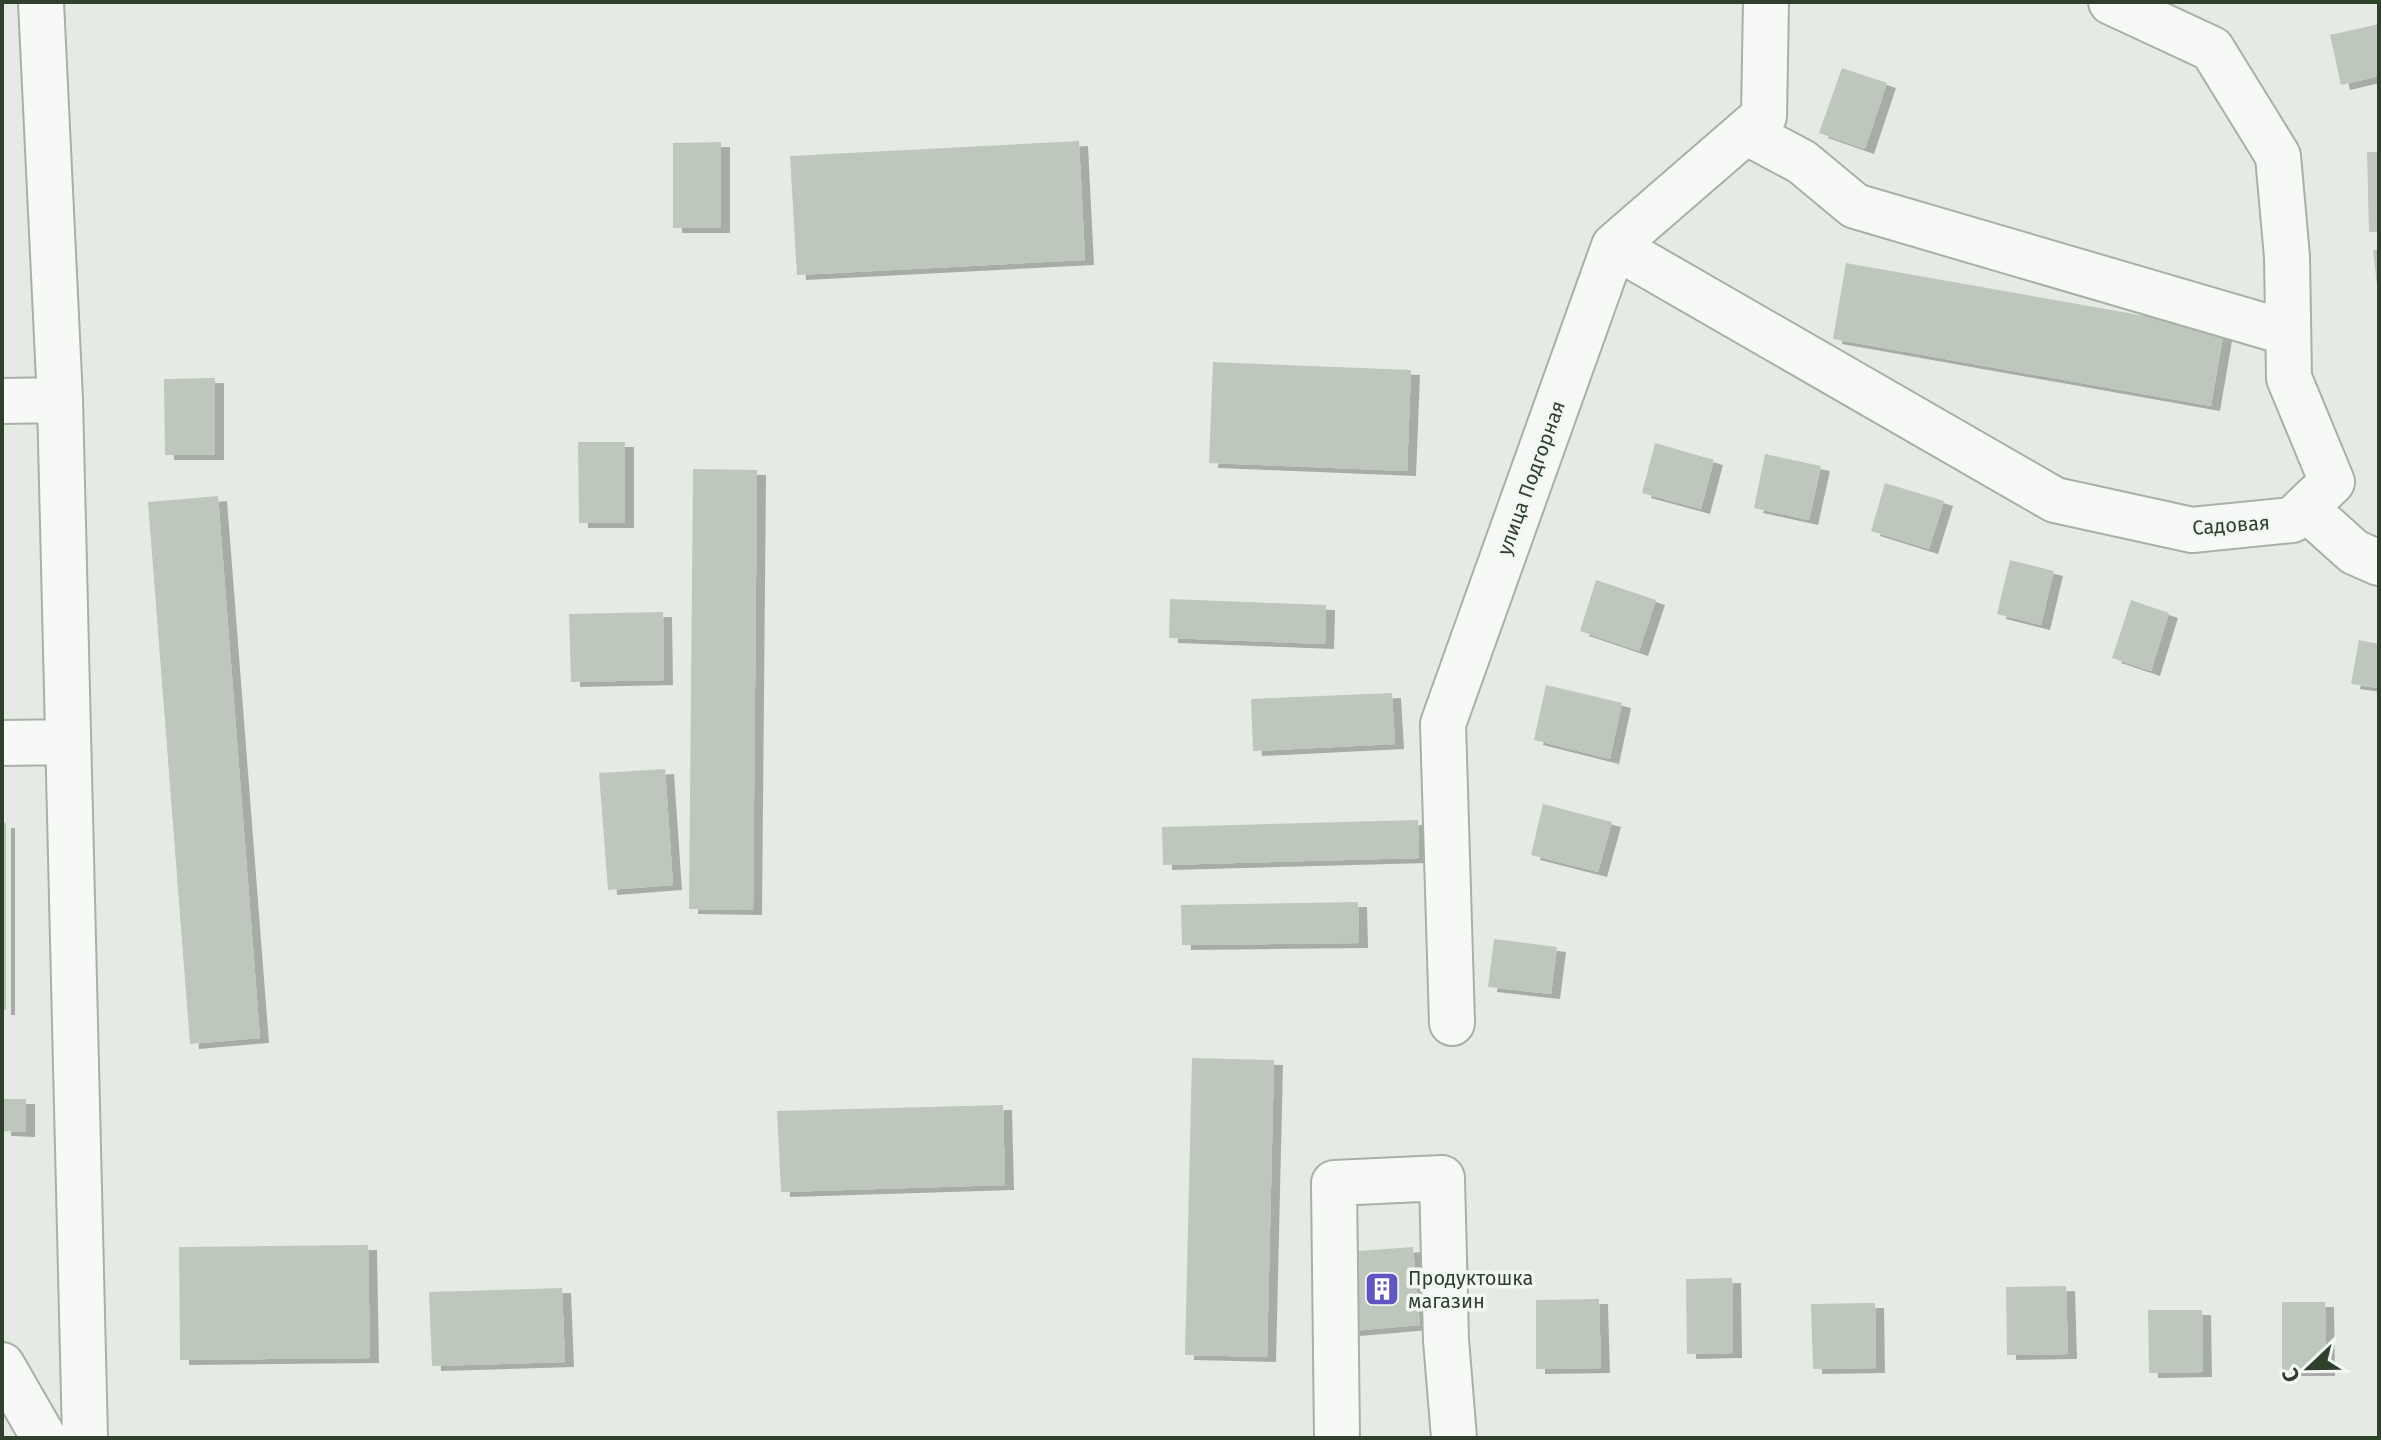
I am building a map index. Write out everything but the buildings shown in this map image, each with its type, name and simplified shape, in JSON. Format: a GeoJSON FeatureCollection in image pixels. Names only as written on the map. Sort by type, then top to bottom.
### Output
{"type":"FeatureCollection","features":[{"type":"Feature","properties":{"kind":"street"},"geometry":{"type":"LineString","coordinates":[[41,2],[60,400],[85,1438]]}},
{"type":"Feature","properties":{"kind":"street","name":"улица Подгорная"},"geometry":{"type":"LineString","coordinates":[[1452,1023],[1443,724],[1614,246],[1764,116],[1766,2]]}},
{"type":"Feature","properties":{"kind":"street","name":"Садовая"},"geometry":{"type":"LineString","coordinates":[[1614,246],[2055,500],[2192,530],[2292,520],[2332,482],[2289,378],[2287,257],[2278,156],[2212,49],[2111,2]]}},
{"type":"Feature","properties":{"kind":"street"},"geometry":{"type":"LineString","coordinates":[[1746,132],[1802,162],[1855,206],[2288,333]]}},
{"type":"Feature","properties":{"kind":"street"},"geometry":{"type":"LineString","coordinates":[[2,401],[60,400]]}},
{"type":"Feature","properties":{"kind":"street"},"geometry":{"type":"LineString","coordinates":[[2305,508],[2367,557]]}},
{"type":"Feature","properties":{"kind":"street"},"geometry":{"type":"LineString","coordinates":[[2,743],[68,742]]}},
{"type":"Feature","properties":{"kind":"street"},"geometry":{"type":"LineString","coordinates":[[1337,1438],[1334,1183],[1442,1178],[1446,1340],[1454,1438]]}},
{"type":"Feature","properties":{"kind":"street"},"geometry":{"type":"LineString","coordinates":[[2,1365],[44,1438]]}},
{"type":"Feature","properties":{"kind":"place","name":"Продуктошка магазин"},"geometry":{"type":"Point","coordinates":[1382,1289]}}]}
